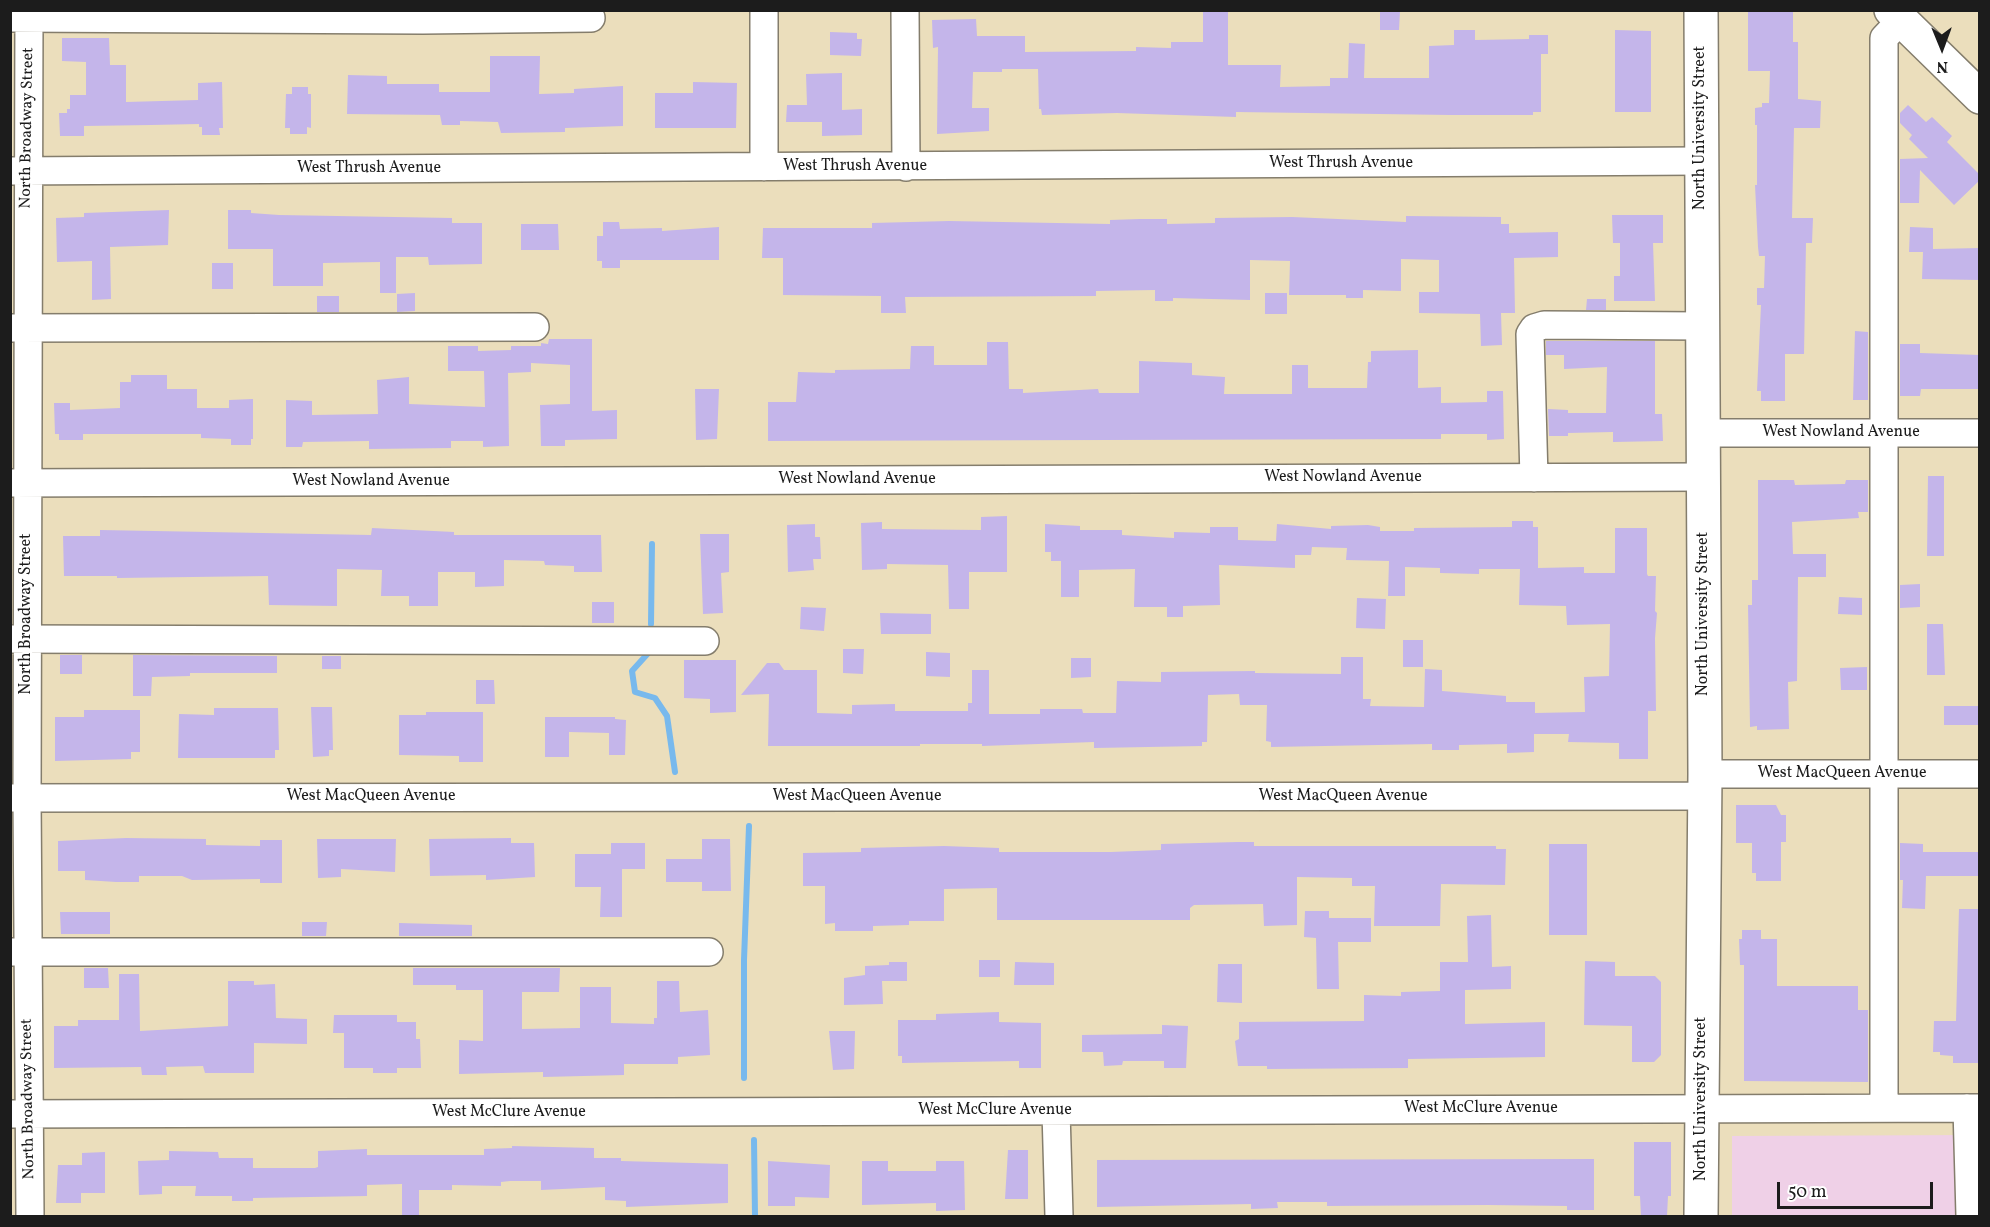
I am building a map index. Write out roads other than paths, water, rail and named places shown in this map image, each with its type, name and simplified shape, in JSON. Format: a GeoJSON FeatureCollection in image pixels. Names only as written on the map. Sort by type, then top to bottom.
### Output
{"type":"FeatureCollection","features":[{"type":"Feature","properties":{"kind":"main road","name":"North University Street"},"geometry":{"type":"LineString","coordinates":[[1701,10],[1705,785],[1701,1216]]}},
{"type":"Feature","properties":{"kind":"main road"},"geometry":{"type":"LineString","coordinates":[[1896,15],[1980,98]]}},
{"type":"Feature","properties":{"kind":"street"},"geometry":{"type":"LineString","coordinates":[[764,10],[764,167]]}},
{"type":"Feature","properties":{"kind":"street"},"geometry":{"type":"LineString","coordinates":[[905,10],[906,167]]}},
{"type":"Feature","properties":{"kind":"street"},"geometry":{"type":"LineString","coordinates":[[23,15],[423,20],[591,18]]}},
{"type":"Feature","properties":{"kind":"street","name":"North Broadway Street"},"geometry":{"type":"LineString","coordinates":[[23,15],[19,171],[19,952],[20,1114],[30,1216]]}},
{"type":"Feature","properties":{"kind":"street"},"geometry":{"type":"LineString","coordinates":[[1884,1108],[1883,774],[1886,458],[1883,433],[1884,38],[1896,15]]}},
{"type":"Feature","properties":{"kind":"street","name":"West Thrush Avenue"},"geometry":{"type":"LineString","coordinates":[[19,171],[1700,161]]}},
{"type":"Feature","properties":{"kind":"street"},"geometry":{"type":"LineString","coordinates":[[1534,478],[1530,334],[1534,328],[1544,325],[1702,326]]}},
{"type":"Feature","properties":{"kind":"street"},"geometry":{"type":"LineString","coordinates":[[19,328],[535,327]]}},
{"type":"Feature","properties":{"kind":"street","name":"West Nowland Avenue"},"geometry":{"type":"LineString","coordinates":[[1702,433],[1980,433]]}},
{"type":"Feature","properties":{"kind":"street","name":"West Nowland Avenue"},"geometry":{"type":"LineString","coordinates":[[19,483],[1703,477]]}},
{"type":"Feature","properties":{"kind":"street"},"geometry":{"type":"LineString","coordinates":[[19,639],[705,641]]}},
{"type":"Feature","properties":{"kind":"street","name":"West MacQueen Avenue"},"geometry":{"type":"LineString","coordinates":[[19,798],[1705,785],[1883,774],[1980,774]]}},
{"type":"Feature","properties":{"kind":"street"},"geometry":{"type":"LineString","coordinates":[[19,952],[709,952]]}},
{"type":"Feature","properties":{"kind":"street"},"geometry":{"type":"LineString","coordinates":[[1970,1216],[1973,1108]]}},
{"type":"Feature","properties":{"kind":"street","name":"West McClure Avenue"},"geometry":{"type":"LineString","coordinates":[[20,1114],[1973,1108]]}},
{"type":"Feature","properties":{"kind":"street"},"geometry":{"type":"LineString","coordinates":[[1056,1111],[1059,1216]]}},
{"type":"Feature","properties":{"kind":"waterway"},"geometry":{"type":"LineString","coordinates":[[651,624],[652,544]]}},
{"type":"Feature","properties":{"kind":"waterway"},"geometry":{"type":"LineString","coordinates":[[651,650],[632,671],[635,692],[655,698],[667,716],[675,772]]}},
{"type":"Feature","properties":{"kind":"waterway"},"geometry":{"type":"LineString","coordinates":[[744,1078],[744,960],[749,826]]}},
{"type":"Feature","properties":{"kind":"waterway"},"geometry":{"type":"LineString","coordinates":[[754,1140],[755,1216]]}}]}
